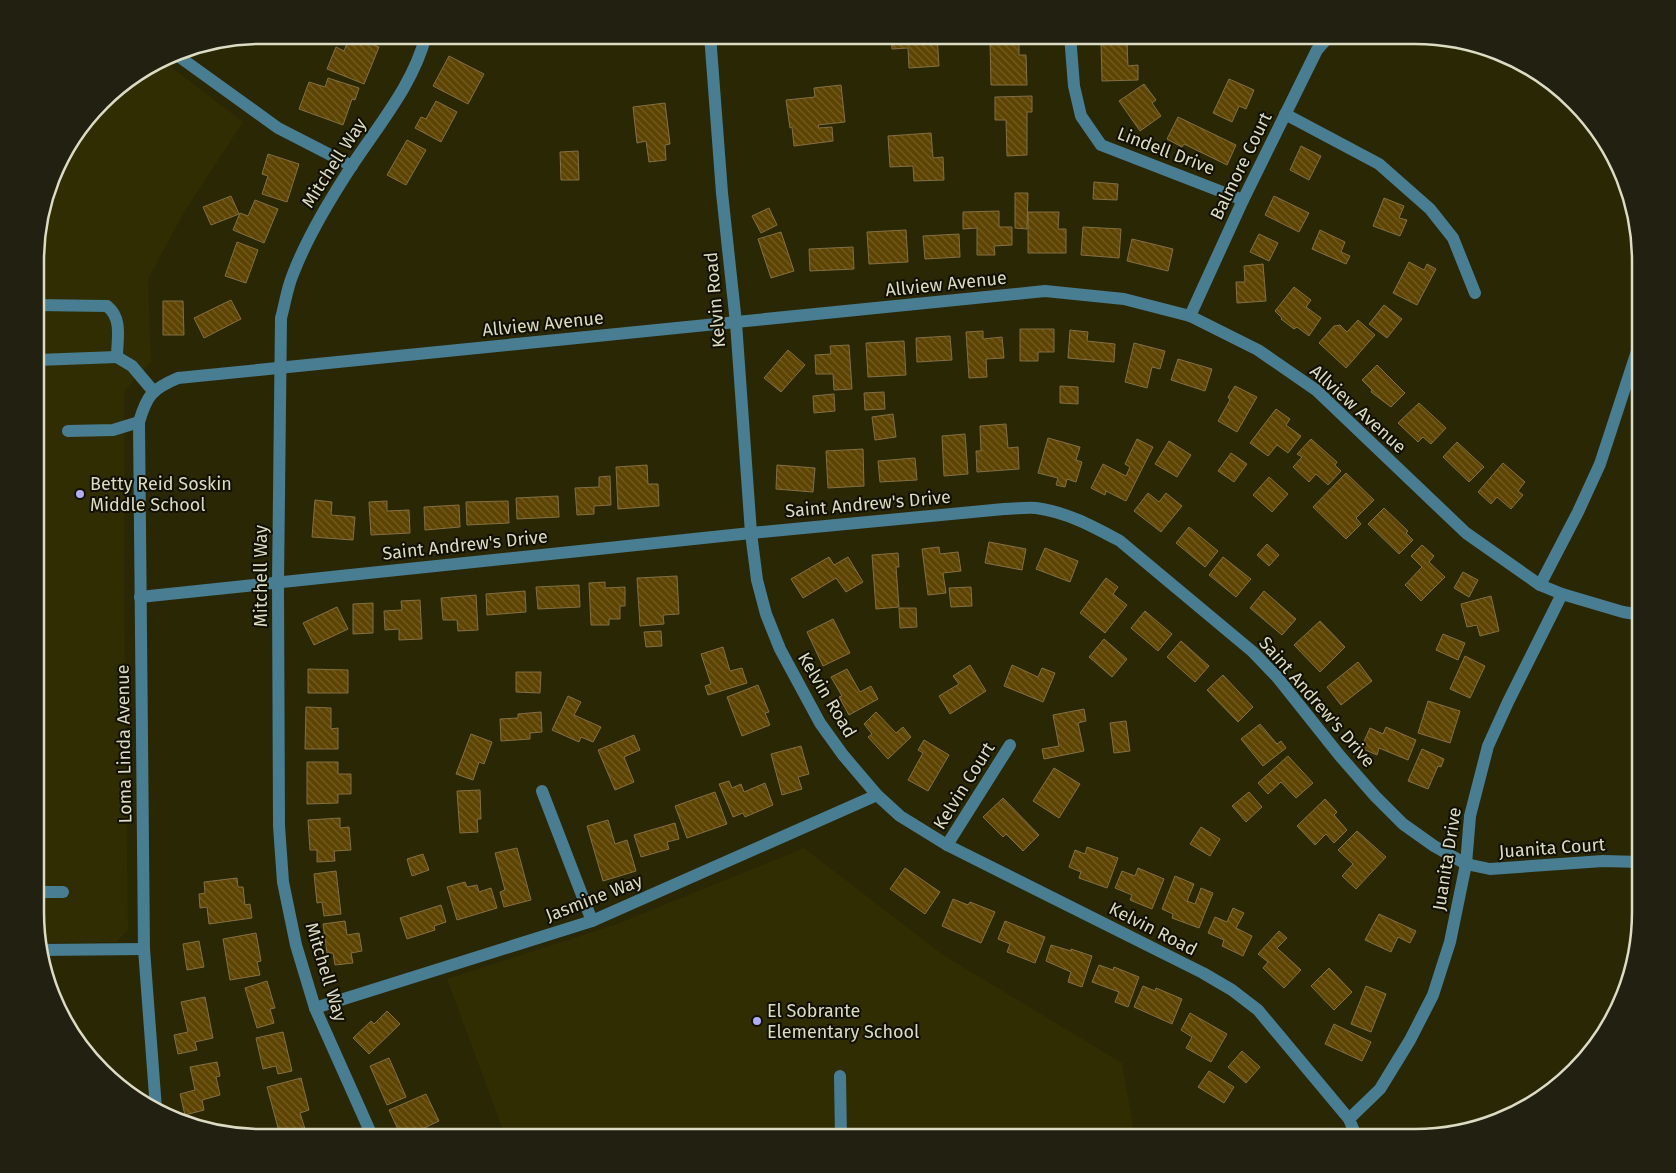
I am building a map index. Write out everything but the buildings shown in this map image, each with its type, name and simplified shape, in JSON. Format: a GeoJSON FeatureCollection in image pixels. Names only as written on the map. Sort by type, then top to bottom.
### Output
{"type":"FeatureCollection","features":[{"type":"Feature","properties":{"kind":"street","name":"Mitchell Way"},"geometry":{"type":"LineString","coordinates":[[369,1129],[315,1008],[296,945],[284,882],[279,826],[278,583],[281,318],[292,276],[312,230],[402,90],[421,56],[424,44]]}},
{"type":"Feature","properties":{"kind":"street","name":"Kelvin Road"},"geometry":{"type":"LineString","coordinates":[[711,44],[722,193],[736,323],[751,532],[757,580],[766,614],[780,649],[820,723],[843,755],[877,795],[900,816],[947,845],[1203,973],[1232,990],[1258,1010],[1349,1119],[1353,1129]]}},
{"type":"Feature","properties":{"kind":"street","name":"Lindell Drive"},"geometry":{"type":"LineString","coordinates":[[1071,44],[1074,86],[1081,116],[1101,144],[1243,200]]}},
{"type":"Feature","properties":{"kind":"street","name":"Balmore Court"},"geometry":{"type":"LineString","coordinates":[[1190,316],[1243,200],[1317,50],[1322,44]]}},
{"type":"Feature","properties":{"kind":"street"},"geometry":{"type":"LineString","coordinates":[[183,58],[278,128],[352,166]]}},
{"type":"Feature","properties":{"kind":"street"},"geometry":{"type":"LineString","coordinates":[[1285,114],[1379,164],[1430,209],[1453,238],[1475,293]]}},
{"type":"Feature","properties":{"kind":"street","name":"Allview Avenue"},"geometry":{"type":"LineString","coordinates":[[156,389],[178,378],[1045,291],[1124,299],[1190,316],[1258,350],[1316,390],[1466,533],[1540,584],[1562,594],[1632,614]]}},
{"type":"Feature","properties":{"kind":"street"},"geometry":{"type":"LineString","coordinates":[[44,305],[107,306],[114,312],[118,320],[117,357]]}},
{"type":"Feature","properties":{"kind":"street"},"geometry":{"type":"LineString","coordinates":[[44,360],[117,357],[132,366],[156,389]]}},
{"type":"Feature","properties":{"kind":"street"},"geometry":{"type":"LineString","coordinates":[[1540,584],[1578,512],[1600,464],[1632,366]]}},
{"type":"Feature","properties":{"kind":"street","name":"Loma Linda Avenue"},"geometry":{"type":"LineString","coordinates":[[155,1102],[144,950],[139,422],[144,403],[156,389]]}},
{"type":"Feature","properties":{"kind":"street"},"geometry":{"type":"LineString","coordinates":[[68,431],[112,430],[139,422]]}},
{"type":"Feature","properties":{"kind":"street","name":"Saint Andrew's Drive"},"geometry":{"type":"LineString","coordinates":[[140,597],[751,532],[1004,509],[1035,508],[1062,514],[1097,528],[1120,541],[1253,652],[1277,677],[1340,756],[1402,824],[1434,846],[1466,864]]}},
{"type":"Feature","properties":{"kind":"street","name":"Juanita Drive"},"geometry":{"type":"LineString","coordinates":[[1349,1119],[1380,1089],[1410,1040],[1433,995],[1450,942],[1466,864],[1470,816],[1488,746],[1562,594]]}},
{"type":"Feature","properties":{"kind":"street","name":"Kelvin Court"},"geometry":{"type":"LineString","coordinates":[[947,845],[1010,745]]}},
{"type":"Feature","properties":{"kind":"street"},"geometry":{"type":"LineString","coordinates":[[542,791],[592,921]]}},
{"type":"Feature","properties":{"kind":"street","name":"Jasmine Way"},"geometry":{"type":"LineString","coordinates":[[315,1008],[592,921],[877,795]]}},
{"type":"Feature","properties":{"kind":"street","name":"Juanita Court"},"geometry":{"type":"LineString","coordinates":[[1466,864],[1490,869],[1603,860],[1632,862]]}},
{"type":"Feature","properties":{"kind":"street"},"geometry":{"type":"LineString","coordinates":[[44,892],[62,892]]}},
{"type":"Feature","properties":{"kind":"street"},"geometry":{"type":"LineString","coordinates":[[47,950],[144,950]]}},
{"type":"Feature","properties":{"kind":"street"},"geometry":{"type":"LineString","coordinates":[[840,1076],[841,1129]]}},
{"type":"Feature","properties":{"kind":"shaded area","name":"Betty Reid Soskin Middle School"},"geometry":{"type":"Polygon","coordinates":[[[168,65],[243,122],[184,212],[148,279],[151,362],[124,391],[124,596],[128,930],[116,942],[46,943],[44,926],[44,247],[48,218],[55,191],[66,165],[80,140],[107,107],[140,80],[168,65]]]}},
{"type":"Feature","properties":{"kind":"shaded area","name":"El Sobrante Elementary School"},"geometry":{"type":"Polygon","coordinates":[[[804,848],[943,955],[1122,1063],[1133,1129],[503,1129],[447,979],[617,924],[804,848]]]}},
{"type":"Feature","properties":{"kind":"place","name":"Betty Reid Soskin Middle School"},"geometry":{"type":"Point","coordinates":[80,494]}},
{"type":"Feature","properties":{"kind":"place","name":"El Sobrante Elementary School"},"geometry":{"type":"Point","coordinates":[757,1021]}}]}
